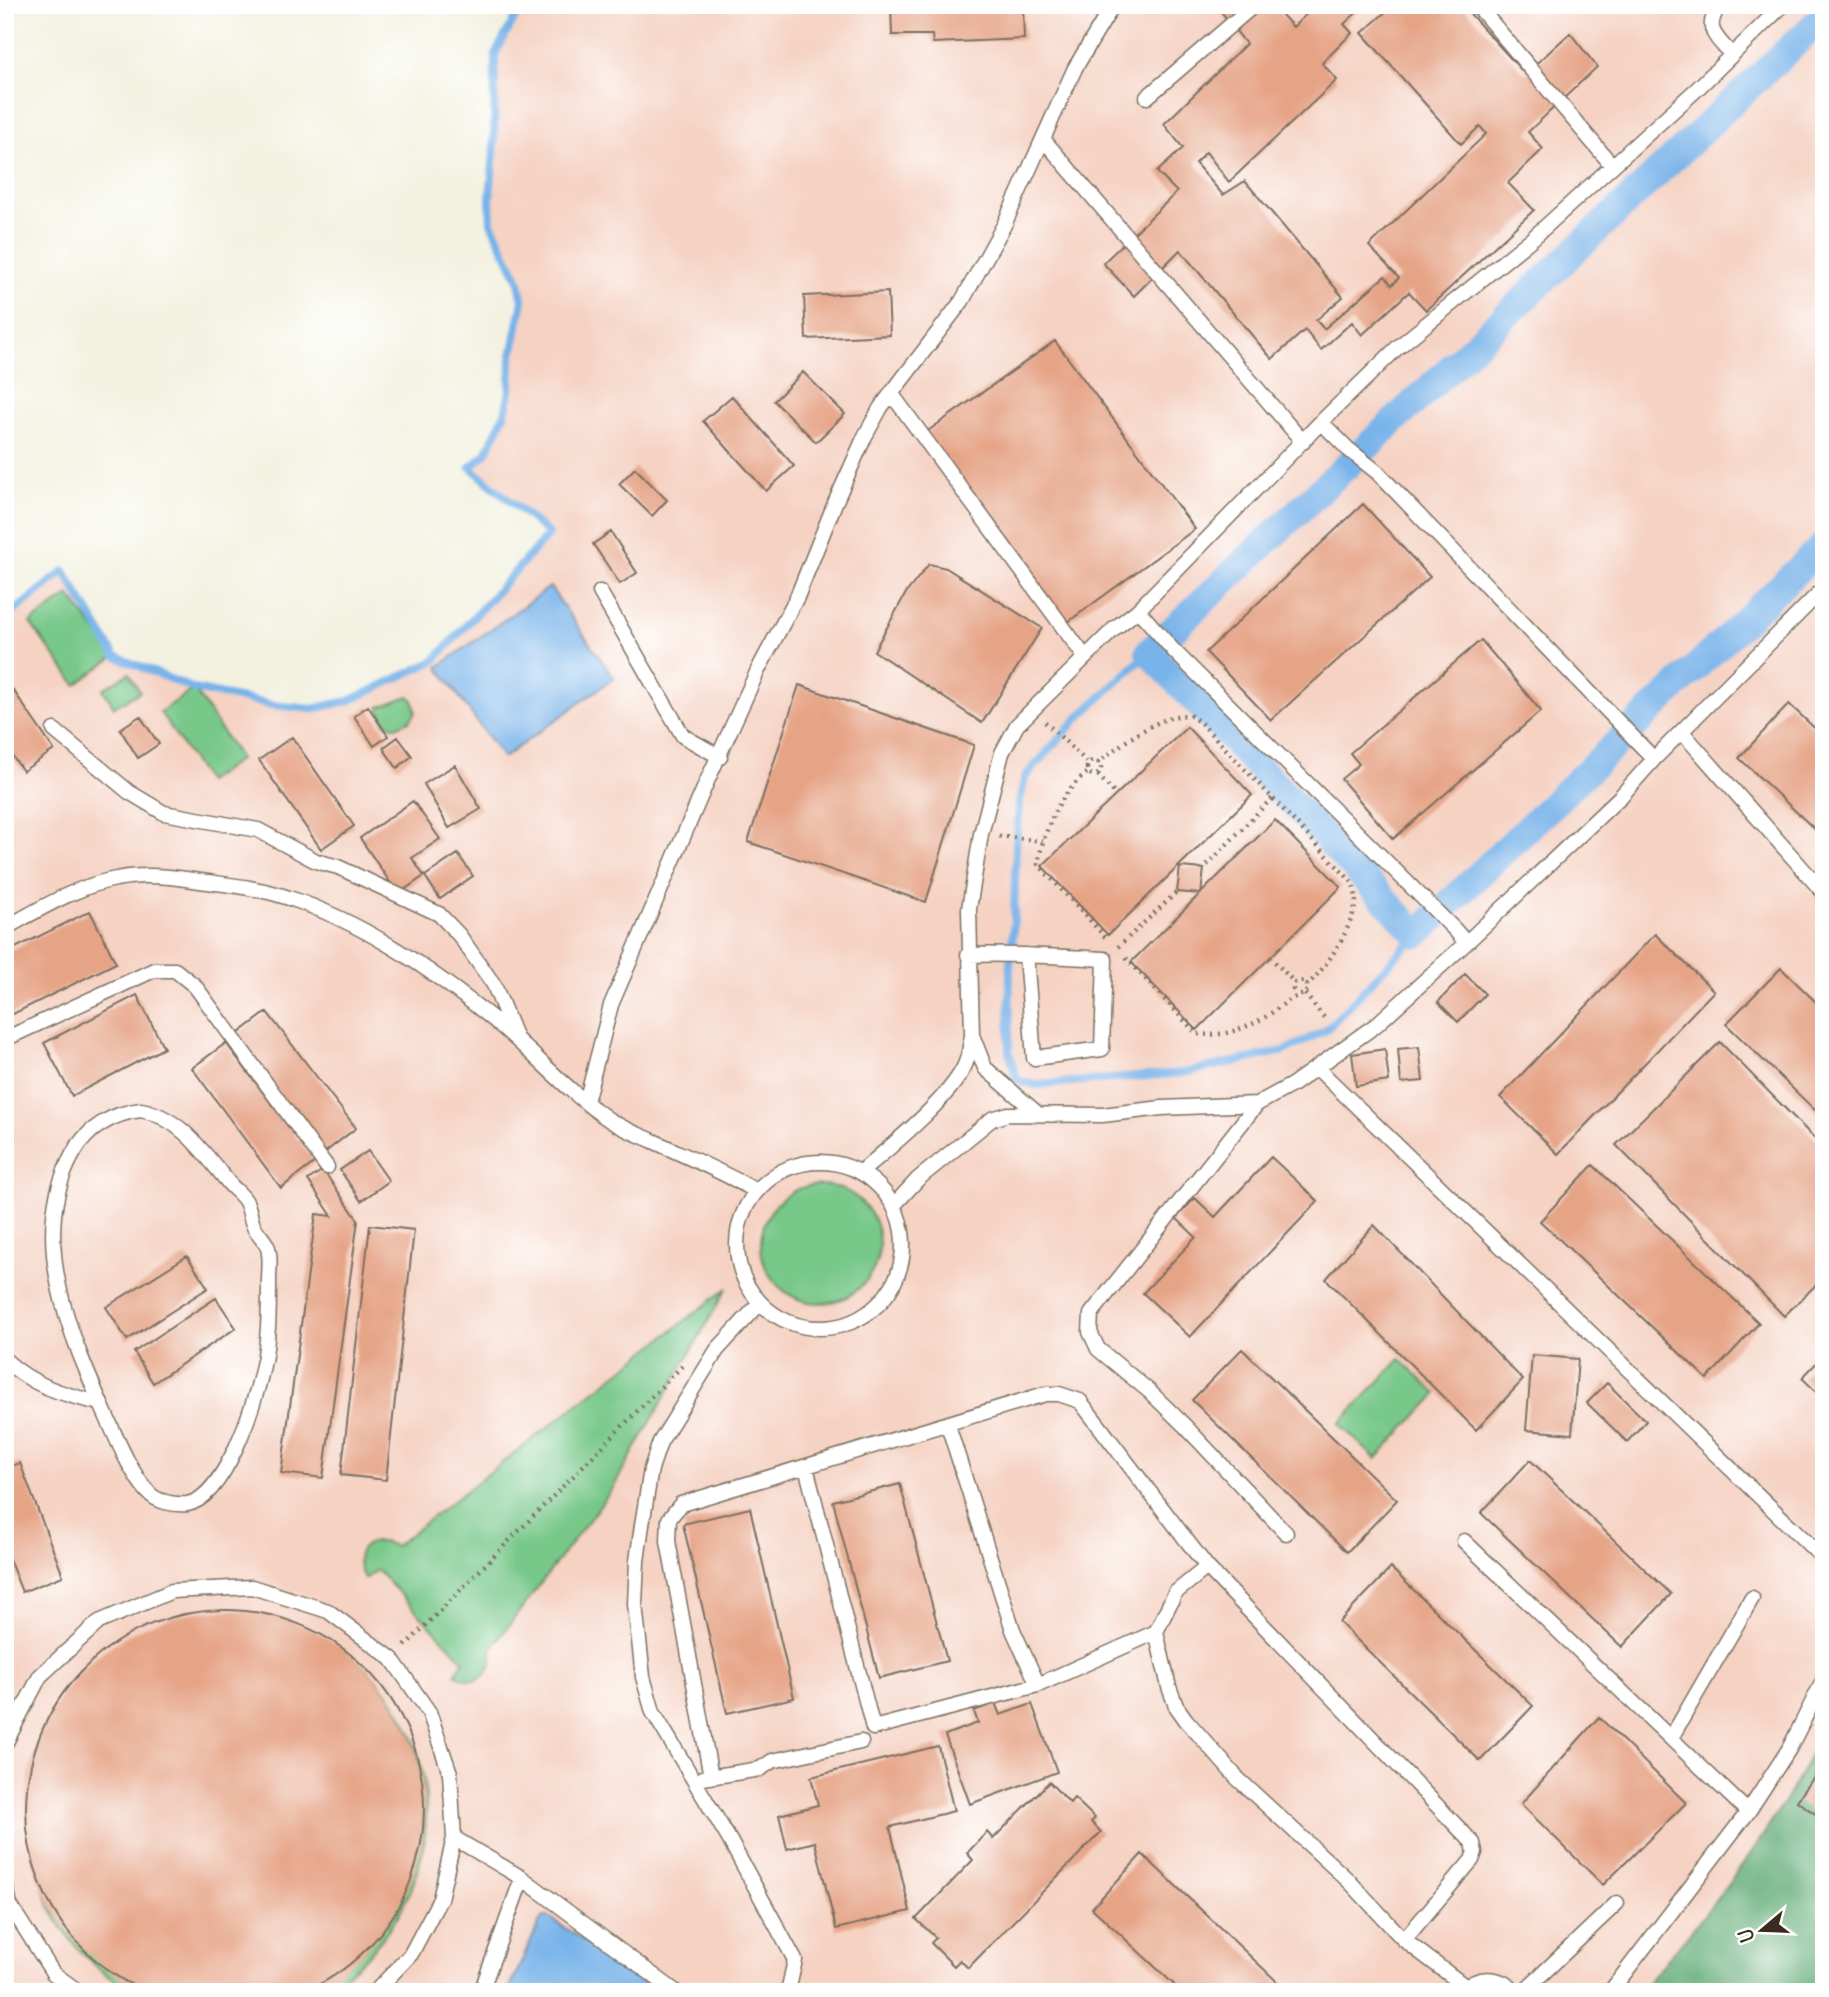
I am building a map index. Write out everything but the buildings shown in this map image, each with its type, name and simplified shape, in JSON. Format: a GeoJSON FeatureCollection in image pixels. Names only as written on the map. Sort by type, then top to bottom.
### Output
{"type":"FeatureCollection","features":[{"type":"Feature","properties":{"kind":"lane"},"geometry":{"type":"LineString","coordinates":[[586,1102],[611,1005],[729,731],[797,597],[864,436],[891,393],[913,368],[962,301],[1004,225],[1075,68],[1113,5]]}},
{"type":"Feature","properties":{"kind":"lane"},"geometry":{"type":"LineString","coordinates":[[1147,97],[1254,5]]}},
{"type":"Feature","properties":{"kind":"lane"},"geometry":{"type":"LineString","coordinates":[[1477,5],[1611,164]]}},
{"type":"Feature","properties":{"kind":"lane"},"geometry":{"type":"LineString","coordinates":[[1720,5],[1712,17],[1712,33],[1731,54]]}},
{"type":"Feature","properties":{"kind":"lane"},"geometry":{"type":"LineString","coordinates":[[861,1172],[928,1112],[965,1066],[972,1035],[968,909],[981,834],[1002,753],[1017,725],[1085,657],[1138,610],[1397,348],[1534,237],[1611,164],[1697,89],[1783,5]]}},
{"type":"Feature","properties":{"kind":"lane"},"geometry":{"type":"LineString","coordinates":[[1042,139],[1303,442]]}},
{"type":"Feature","properties":{"kind":"lane"},"geometry":{"type":"LineString","coordinates":[[891,393],[1085,657]]}},
{"type":"Feature","properties":{"kind":"lane"},"geometry":{"type":"LineString","coordinates":[[1321,422],[1348,449],[1377,472],[1650,755]]}},
{"type":"Feature","properties":{"kind":"lane"},"geometry":{"type":"LineString","coordinates":[[1286,1533],[1185,1426],[1149,1391],[1098,1349],[1090,1332],[1091,1314],[1257,1104],[1292,1085],[1376,1025],[1620,796],[1650,755],[1682,732],[1824,588]]}},
{"type":"Feature","properties":{"kind":"lane"},"geometry":{"type":"LineString","coordinates":[[600,592],[683,736],[720,757]]}},
{"type":"Feature","properties":{"kind":"lane"},"geometry":{"type":"LineString","coordinates":[[1138,610],[1174,651],[1466,943]]}},
{"type":"Feature","properties":{"kind":"lane"},"geometry":{"type":"LineString","coordinates":[[54,730],[129,792],[164,813],[258,830],[316,861],[338,867],[439,914],[459,934],[494,985],[516,1040]]}},
{"type":"Feature","properties":{"kind":"lane"},"geometry":{"type":"LineString","coordinates":[[1682,732],[1824,893]]}},
{"type":"Feature","properties":{"kind":"lane"},"geometry":{"type":"LineString","coordinates":[[5,928],[74,893],[116,879],[150,876],[239,886],[287,897],[330,914],[388,945],[441,979],[609,1120],[724,1173],[756,1191]]}},
{"type":"Feature","properties":{"kind":"lane"},"geometry":{"type":"LineString","coordinates":[[968,955],[1111,954],[1102,1049],[1034,1058],[1024,955]]}},
{"type":"Feature","properties":{"kind":"lane"},"geometry":{"type":"LineString","coordinates":[[5,1039],[154,970],[175,970],[195,986],[327,1167]]}},
{"type":"Feature","properties":{"kind":"lane"},"geometry":{"type":"LineString","coordinates":[[972,1035],[985,1068],[1038,1114]]}},
{"type":"Feature","properties":{"kind":"lane"},"geometry":{"type":"LineString","coordinates":[[1317,1068],[1824,1559]]}},
{"type":"Feature","properties":{"kind":"lane"},"geometry":{"type":"LineString","coordinates":[[894,1205],[918,1179],[992,1119],[1008,1114],[1102,1115],[1162,1108],[1257,1104]]}},
{"type":"Feature","properties":{"kind":"lane"},"geometry":{"type":"LineString","coordinates":[[141,1110],[159,1113],[181,1129],[245,1199],[252,1224],[268,1246],[266,1347],[254,1403],[243,1429],[217,1481],[206,1495],[196,1502],[167,1502],[148,1493],[100,1403],[68,1321],[58,1284],[52,1242],[56,1200],[64,1170],[78,1144],[110,1118],[124,1112],[141,1110]]}},
{"type":"Feature","properties":{"kind":"lane"},"geometry":{"type":"LineString","coordinates":[[817,1161],[841,1164],[874,1181],[894,1205],[904,1242],[902,1262],[893,1286],[883,1300],[872,1311],[854,1322],[832,1328],[812,1329],[779,1318],[760,1303],[743,1278],[736,1242],[739,1222],[756,1191],[781,1170],[817,1161]]}},
{"type":"Feature","properties":{"kind":"lane"},"geometry":{"type":"LineString","coordinates":[[760,1303],[717,1350],[660,1442],[651,1469],[637,1561],[635,1604],[648,1698],[653,1712],[729,1839],[795,1960],[788,1992]]}},
{"type":"Feature","properties":{"kind":"lane"},"geometry":{"type":"LineString","coordinates":[[5,1360],[23,1376],[59,1394],[100,1403]]}},
{"type":"Feature","properties":{"kind":"lane"},"geometry":{"type":"LineString","coordinates":[[712,1777],[668,1541],[669,1519],[681,1504],[1045,1394],[1059,1394],[1080,1401],[1207,1567],[1473,1843],[1475,1852],[1472,1860],[1404,1940]]}},
{"type":"Feature","properties":{"kind":"lane"},"geometry":{"type":"LineString","coordinates":[[947,1425],[1013,1630],[1038,1685]]}},
{"type":"Feature","properties":{"kind":"lane"},"geometry":{"type":"LineString","coordinates":[[806,1467],[873,1728],[1038,1685],[1156,1632],[1175,1593],[1207,1567]]}},
{"type":"Feature","properties":{"kind":"lane"},"geometry":{"type":"LineString","coordinates":[[1464,1541],[1748,1812]]}},
{"type":"Feature","properties":{"kind":"lane"},"geometry":{"type":"LineString","coordinates":[[5,1744],[40,1676],[99,1622],[172,1591],[252,1587],[328,1611],[392,1660],[429,1712],[450,1773],[454,1838],[440,1899],[411,1954],[375,1992]]}},
{"type":"Feature","properties":{"kind":"lane"},"geometry":{"type":"LineString","coordinates":[[1671,1738],[1752,1598]]}},
{"type":"Feature","properties":{"kind":"lane"},"geometry":{"type":"LineString","coordinates":[[1156,1632],[1176,1706],[1185,1720],[1238,1779],[1350,1882],[1404,1940],[1464,1989],[1476,1980],[1488,1978],[1500,1981],[1515,1992]]}},
{"type":"Feature","properties":{"kind":"lane"},"geometry":{"type":"LineString","coordinates":[[1610,1992],[1748,1812],[1789,1749],[1824,1679]]}},
{"type":"Feature","properties":{"kind":"lane"},"geometry":{"type":"LineString","coordinates":[[693,1779],[760,1769],[772,1761],[861,1742]]}},
{"type":"Feature","properties":{"kind":"lane"},"geometry":{"type":"LineString","coordinates":[[454,1838],[522,1878],[676,1992]]}},
{"type":"Feature","properties":{"kind":"lane"},"geometry":{"type":"LineString","coordinates":[[481,1992],[522,1878]]}},
{"type":"Feature","properties":{"kind":"lane"},"geometry":{"type":"LineString","coordinates":[[5,1882],[10,1905],[53,1973],[79,1992]]}},
{"type":"Feature","properties":{"kind":"lane"},"geometry":{"type":"LineString","coordinates":[[1523,1992],[1617,1903]]}},
{"type":"Feature","properties":{"kind":"path"},"geometry":{"type":"LineString","coordinates":[[1031,710],[1088,763]]}},
{"type":"Feature","properties":{"kind":"path"},"geometry":{"type":"LineString","coordinates":[[1088,763],[1098,762],[1133,735],[1177,717],[1191,716],[1200,722],[1352,882],[1356,898],[1353,914],[1325,965],[1307,985],[1305,994]]}},
{"type":"Feature","properties":{"kind":"path"},"geometry":{"type":"LineString","coordinates":[[1098,762],[1101,769],[1098,775]]}},
{"type":"Feature","properties":{"kind":"path"},"geometry":{"type":"LineString","coordinates":[[1088,763],[1087,773],[1065,795],[1043,841],[1038,864],[1111,954],[1198,1034],[1213,1035],[1236,1031],[1266,1016],[1296,995],[1305,994]]}},
{"type":"Feature","properties":{"kind":"path"},"geometry":{"type":"LineString","coordinates":[[1087,773],[1098,775]]}},
{"type":"Feature","properties":{"kind":"path"},"geometry":{"type":"LineString","coordinates":[[1098,775],[1116,795]]}},
{"type":"Feature","properties":{"kind":"path"},"geometry":{"type":"LineString","coordinates":[[1206,865],[1272,799]]}},
{"type":"Feature","properties":{"kind":"path"},"geometry":{"type":"LineString","coordinates":[[981,834],[1043,841]]}},
{"type":"Feature","properties":{"kind":"path"},"geometry":{"type":"LineString","coordinates":[[1111,954],[1177,892]]}},
{"type":"Feature","properties":{"kind":"path"},"geometry":{"type":"LineString","coordinates":[[1270,957],[1295,983]]}},
{"type":"Feature","properties":{"kind":"path"},"geometry":{"type":"LineString","coordinates":[[1295,983],[1304,981],[1307,985]]}},
{"type":"Feature","properties":{"kind":"path"},"geometry":{"type":"LineString","coordinates":[[1295,983],[1293,989],[1296,995]]}},
{"type":"Feature","properties":{"kind":"path"},"geometry":{"type":"LineString","coordinates":[[1305,994],[1326,1020]]}},
{"type":"Feature","properties":{"kind":"path"},"geometry":{"type":"LineString","coordinates":[[392,1660],[684,1364]]}},
{"type":"Feature","properties":{"kind":"shaded area"},"geometry":{"type":"Polygon","coordinates":[[[522,5],[1824,5],[1824,1992],[5,1992],[5,619],[64,571],[115,656],[194,689],[272,705],[312,709],[349,701],[434,661],[549,534],[470,467],[486,454],[505,413],[510,391],[511,360],[523,301],[518,278],[491,223],[490,198],[494,152],[495,54],[522,5]]]}},
{"type":"Feature","properties":{"kind":"green space"},"geometry":{"type":"Polygon","coordinates":[[[69,595],[115,656],[76,685],[30,623],[69,595]]]}},
{"type":"Feature","properties":{"kind":"green space"},"geometry":{"type":"Polygon","coordinates":[[[129,673],[140,692],[114,707],[103,689],[129,673]]]}},
{"type":"Feature","properties":{"kind":"green space"},"geometry":{"type":"Polygon","coordinates":[[[194,689],[240,759],[207,782],[160,712],[194,689]]]}},
{"type":"Feature","properties":{"kind":"green space"},"geometry":{"type":"Polygon","coordinates":[[[409,696],[416,712],[409,721],[396,727],[385,723],[379,707],[409,696]]]}},
{"type":"Feature","properties":{"kind":"green space"},"geometry":{"type":"Polygon","coordinates":[[[820,1185],[843,1189],[862,1202],[875,1221],[879,1244],[875,1267],[862,1286],[843,1299],[820,1303],[797,1299],[778,1286],[765,1267],[761,1244],[765,1221],[778,1202],[797,1189],[820,1185]]]}},
{"type":"Feature","properties":{"kind":"green space"},"geometry":{"type":"Polygon","coordinates":[[[727,1288],[613,1488],[491,1649],[492,1658],[488,1671],[478,1679],[471,1680],[455,1674],[464,1661],[377,1570],[365,1579],[358,1561],[363,1548],[376,1542],[395,1546],[727,1288]]]}},
{"type":"Feature","properties":{"kind":"green space"},"geometry":{"type":"Polygon","coordinates":[[[1400,1359],[1437,1394],[1376,1459],[1339,1424],[1400,1359]]]}},
{"type":"Feature","properties":{"kind":"green space"},"geometry":{"type":"Polygon","coordinates":[[[205,1612],[239,1613],[272,1618],[318,1634],[333,1643],[376,1679],[405,1722],[422,1770],[426,1820],[417,1870],[397,1917],[364,1959],[320,1992],[133,1992],[92,1964],[62,1928],[42,1886],[32,1841],[31,1795],[40,1749],[59,1706],[87,1667],[113,1646],[142,1630],[205,1612]],[[189,1670],[135,1695],[119,1709],[95,1743],[87,1763],[79,1803],[83,1845],[148,1827],[148,1800],[152,1780],[165,1758],[179,1746],[213,1733],[231,1733],[249,1736],[280,1755],[314,1724],[287,1703],[244,1687],[233,1685],[218,1697],[205,1697],[196,1687],[189,1670]],[[324,1735],[289,1766],[298,1786],[301,1807],[299,1828],[292,1849],[333,1872],[344,1846],[347,1827],[366,1830],[367,1796],[355,1753],[350,1743],[336,1752],[324,1735]],[[154,1843],[88,1862],[96,1879],[113,1871],[125,1874],[132,1890],[128,1898],[114,1906],[131,1923],[174,1948],[223,1957],[271,1949],[293,1938],[283,1924],[282,1913],[292,1904],[307,1902],[319,1894],[326,1884],[285,1860],[271,1871],[241,1885],[211,1886],[196,1882],[181,1873],[165,1859],[154,1843]]]}},
{"type":"Feature","properties":{"kind":"green space"},"geometry":{"type":"Polygon","coordinates":[[[1824,1725],[1824,1992],[1639,1992],[1742,1866],[1787,1798],[1824,1725]]]}},
{"type":"Feature","properties":{"kind":"water"},"geometry":{"type":"Polygon","coordinates":[[[550,587],[614,678],[503,758],[438,667],[550,587]]]}},
{"type":"Feature","properties":{"kind":"water"},"geometry":{"type":"Polygon","coordinates":[[[549,1917],[657,1992],[508,1992],[541,1919],[549,1917]]]}},
{"type":"Feature","properties":{"kind":"waterway"},"geometry":{"type":"LineString","coordinates":[[5,619],[64,571],[115,656],[194,689],[272,705],[312,709],[349,701],[434,661],[549,534],[470,467],[486,454],[505,413],[510,391],[511,360],[523,301],[518,278],[491,223],[490,198],[494,152],[495,54],[522,5]]}},
{"type":"Feature","properties":{"kind":"waterway"},"geometry":{"type":"LineString","coordinates":[[1824,16],[1149,652],[1417,934],[1824,545]]}},
{"type":"Feature","properties":{"kind":"waterway"},"geometry":{"type":"LineString","coordinates":[[1149,652],[1077,719],[1025,777],[1019,803],[1010,965],[1009,1050],[1016,1078],[1036,1085],[1183,1073],[1284,1051],[1326,1030],[1417,934]]}}]}
